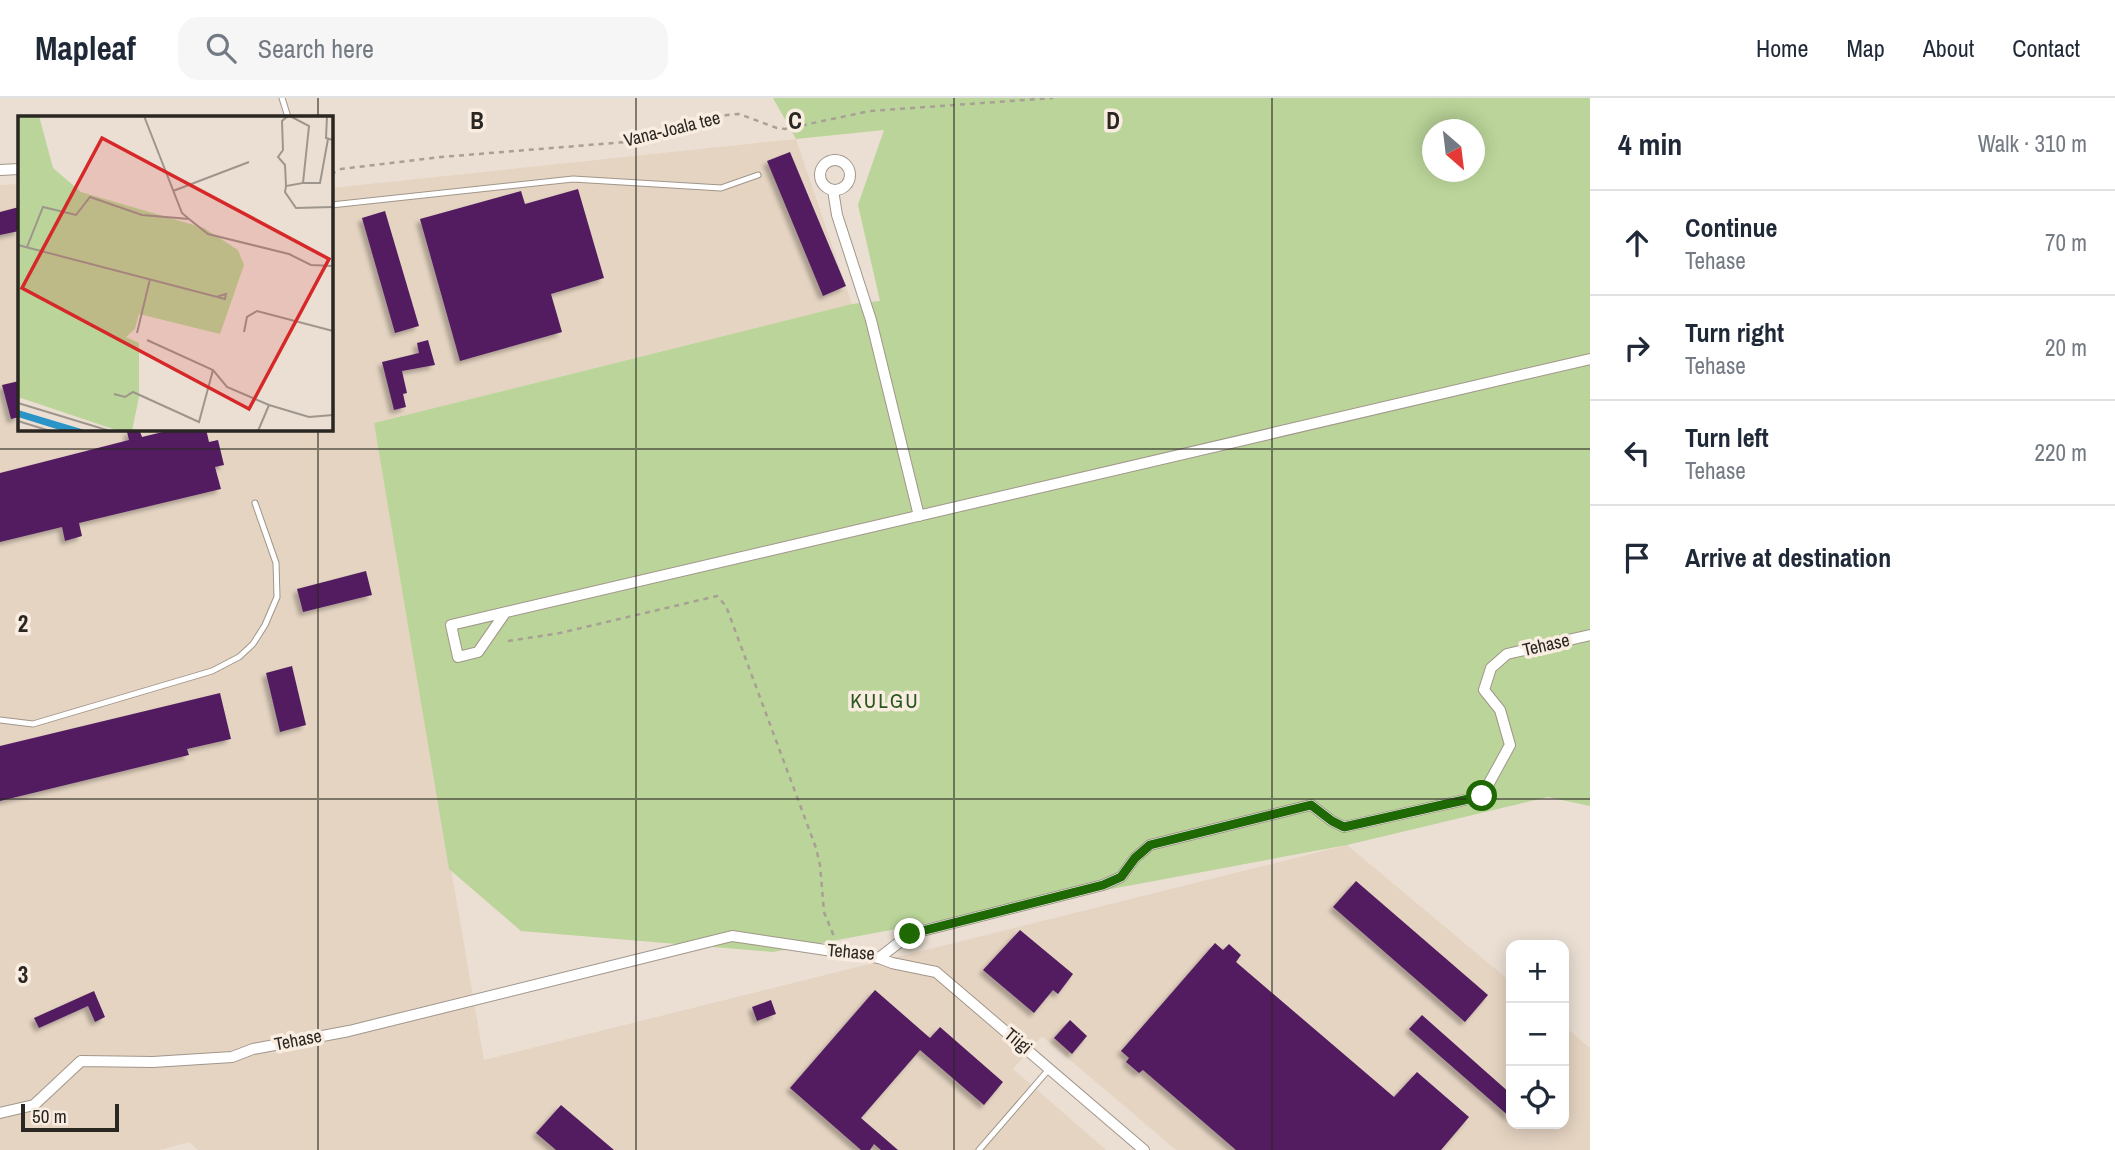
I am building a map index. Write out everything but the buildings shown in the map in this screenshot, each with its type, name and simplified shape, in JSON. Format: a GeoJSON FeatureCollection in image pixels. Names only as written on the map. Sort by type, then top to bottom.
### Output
{"type":"FeatureCollection","features":[{"type":"Feature","properties":{"kind":"street"},"geometry":{"type":"LineString","coordinates":[[0,170],[18,169]]}},
{"type":"Feature","properties":{"kind":"street"},"geometry":{"type":"LineString","coordinates":[[833,190],[837,215],[872,320],[919,516]]}},
{"type":"Feature","properties":{"kind":"street"},"geometry":{"type":"LineString","coordinates":[[505,613],[478,652],[458,656],[451,625],[1590,359]]}},
{"type":"Feature","properties":{"kind":"street","name":"Tehase"},"geometry":{"type":"LineString","coordinates":[[0,1113],[34,1105],[81,1061],[153,1062],[232,1056],[253,1049],[349,1031],[732,936],[879,958],[910,934],[1103,885],[1121,877],[1135,858],[1150,845],[1311,805],[1344,827],[1482,796],[1510,745],[1500,710],[1484,690],[1491,668],[1507,654],[1590,635]]}},
{"type":"Feature","properties":{"kind":"street","name":"Tiigi"},"geometry":{"type":"LineString","coordinates":[[879,958],[936,971],[1144,1150]]}},
{"type":"Feature","properties":{"kind":"lane"},"geometry":{"type":"LineString","coordinates":[[282,98],[288,116]]}},
{"type":"Feature","properties":{"kind":"lane"},"geometry":{"type":"LineString","coordinates":[[332,205],[573,179],[721,188],[758,175]]}},
{"type":"Feature","properties":{"kind":"lane"},"geometry":{"type":"LineString","coordinates":[[0,720],[33,724],[212,671],[239,657],[253,644],[277,597],[275,562],[254,503]]}},
{"type":"Feature","properties":{"kind":"lane"},"geometry":{"type":"LineString","coordinates":[[979,1150],[1051,1068]]}},
{"type":"Feature","properties":{"kind":"path","name":"Vana-Joala tee"},"geometry":{"type":"LineString","coordinates":[[332,174],[341,169],[441,158],[638,141],[727,115],[739,114],[785,129],[870,111],[1053,98]]}},
{"type":"Feature","properties":{"kind":"path"},"geometry":{"type":"LineString","coordinates":[[508,641],[560,633],[717,596],[726,606],[816,848],[824,912],[836,940],[850,954]]}},
{"type":"Feature","properties":{"kind":"shaded area"},"geometry":{"type":"Polygon","coordinates":[[[796,139],[852,304],[374,423],[484,1060],[1347,845],[1506,978],[1506,1129],[1569,1129],[1569,1030],[1590,1048],[1590,1150],[1176,1150],[1042,1036],[1013,1069],[1106,1150],[198,1150],[189,1142],[160,1150],[0,1150],[0,185],[18,184],[18,430],[332,430],[332,188],[796,139]]]}},
{"type":"Feature","properties":{"kind":"green space"},"geometry":{"type":"Polygon","coordinates":[[[773,98],[1590,98],[1590,806],[1548,797],[1347,845],[773,952],[521,931],[449,869],[374,423],[852,304],[880,301],[858,205],[884,130],[796,139],[773,98]]]}},
{"type":"Feature","properties":{"kind":"district","name":"KULGU"},"geometry":{"type":"Point","coordinates":[885,701]}},
{"type":"Feature","properties":{"kind":"route"},"geometry":{"type":"LineString","coordinates":[[910,934],[1103,885],[1121,877],[1135,858],[1150,845],[1311,805],[1344,827],[1482,796]]}}]}
